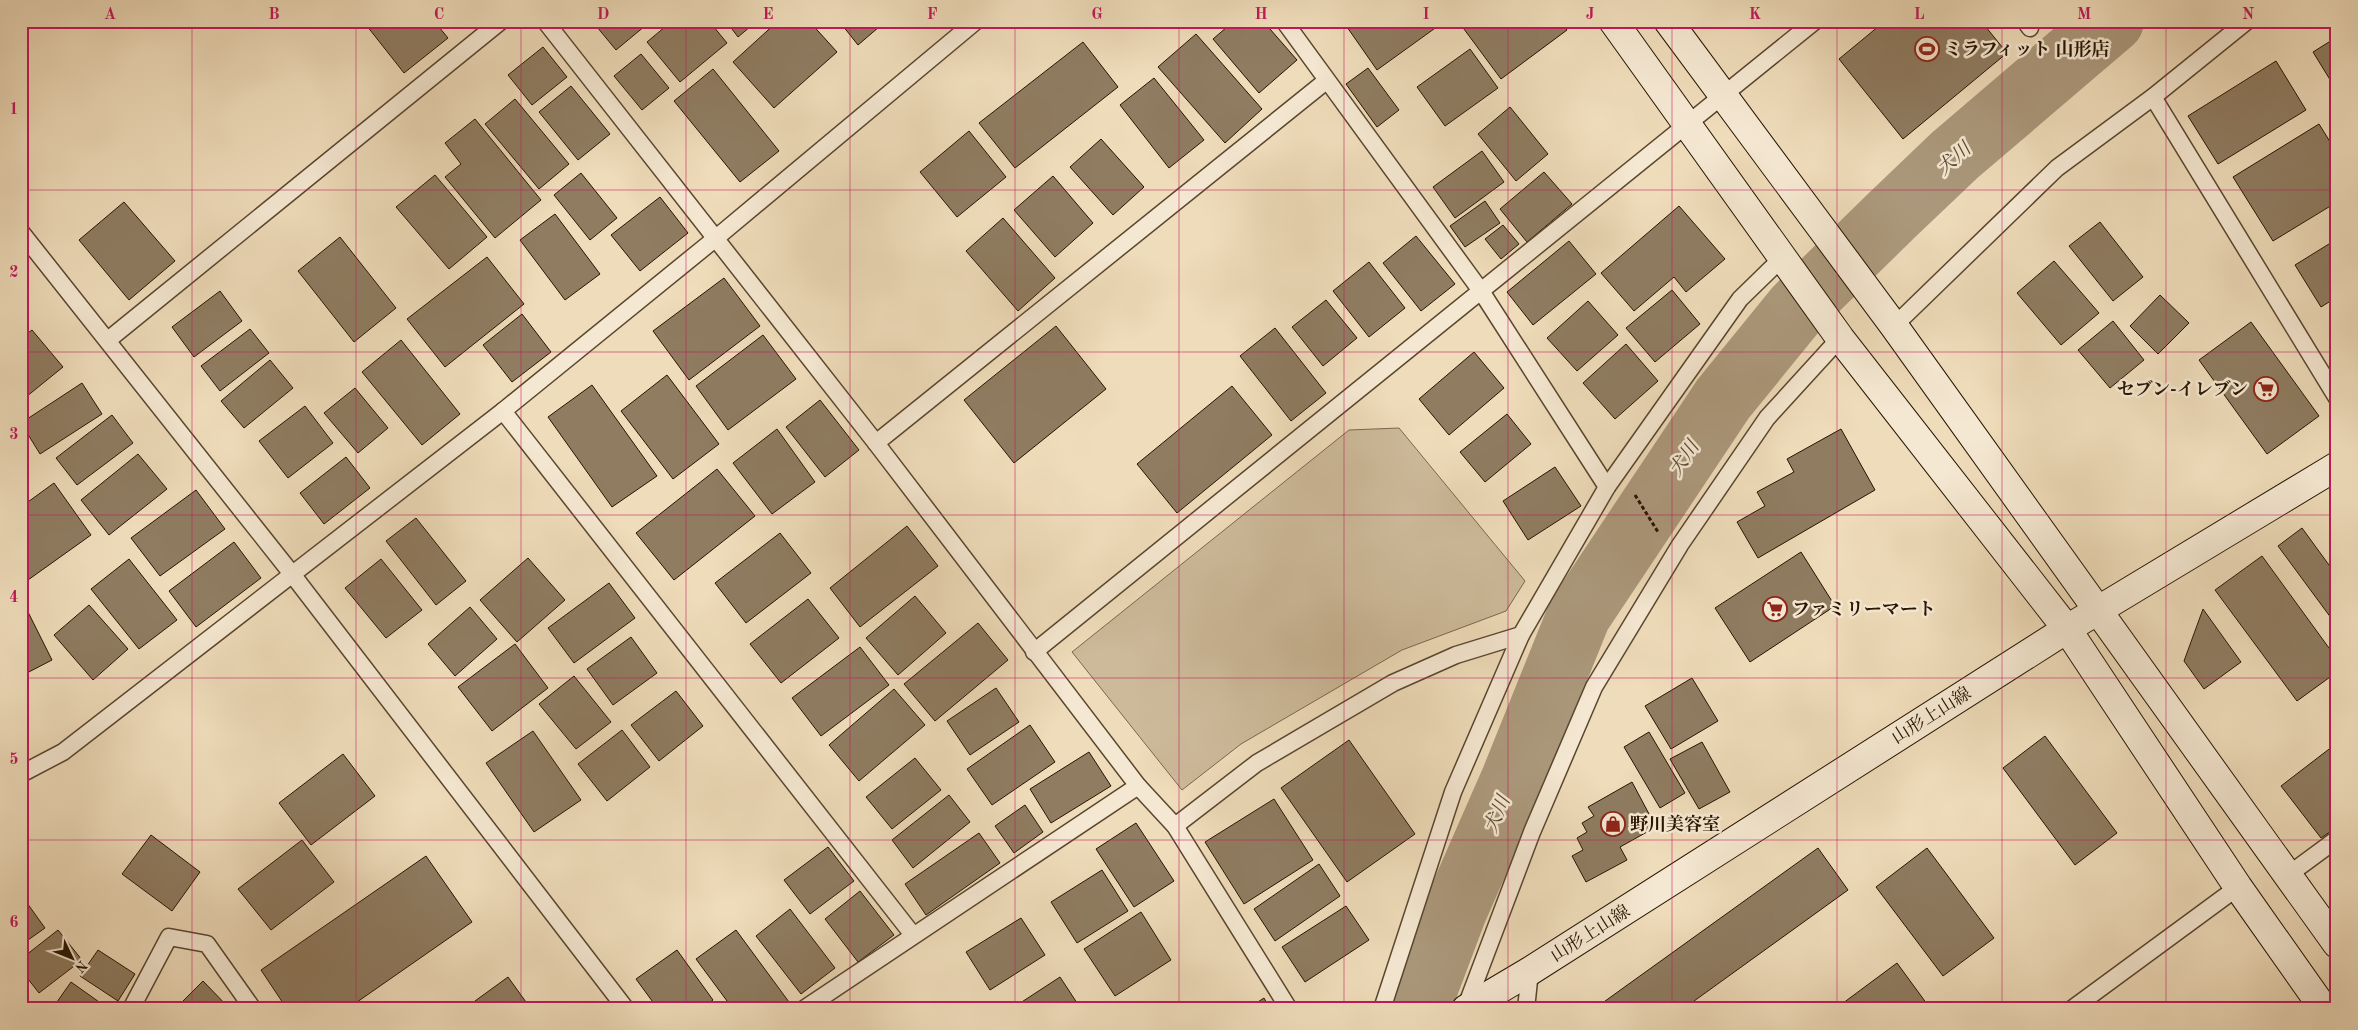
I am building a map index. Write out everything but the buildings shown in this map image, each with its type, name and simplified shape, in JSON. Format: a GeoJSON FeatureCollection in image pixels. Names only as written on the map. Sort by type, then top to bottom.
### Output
{"type":"FeatureCollection","features":[{"type":"Feature","properties":{"kind":"street"},"geometry":{"type":"LineString","coordinates":[[1613,21],[1837,335],[2067,629],[2238,887],[2324,1009]]}},
{"type":"Feature","properties":{"kind":"street"},"geometry":{"type":"LineString","coordinates":[[1668,21],[1894,326],[2337,944]]}},
{"type":"Feature","properties":{"kind":"street","name":"山形上山線"},"geometry":{"type":"LineString","coordinates":[[1466,1009],[1530,971],[2067,629],[2337,466]]}},
{"type":"Feature","properties":{"kind":"lane"},"geometry":{"type":"LineString","coordinates":[[108,340],[501,21]]}},
{"type":"Feature","properties":{"kind":"lane"},"geometry":{"type":"LineString","coordinates":[[545,21],[876,443],[1138,786],[1175,826],[1289,1009]]}},
{"type":"Feature","properties":{"kind":"lane"},"geometry":{"type":"LineString","coordinates":[[21,774],[63,752],[503,411],[716,238],[976,21]]}},
{"type":"Feature","properties":{"kind":"lane"},"geometry":{"type":"LineString","coordinates":[[1284,21],[1481,291],[1606,487]]}},
{"type":"Feature","properties":{"kind":"lane"},"geometry":{"type":"LineString","coordinates":[[1034,652],[1815,21]]}},
{"type":"Feature","properties":{"kind":"lane"},"geometry":{"type":"LineString","coordinates":[[1894,326],[2057,168],[2153,97],[2247,21]]}},
{"type":"Feature","properties":{"kind":"lane"},"geometry":{"type":"LineString","coordinates":[[876,443],[1326,81]]}},
{"type":"Feature","properties":{"kind":"lane"},"geometry":{"type":"LineString","coordinates":[[2153,97],[2337,398]]}},
{"type":"Feature","properties":{"kind":"lane"},"geometry":{"type":"LineString","coordinates":[[21,232],[292,574],[626,1009]]}},
{"type":"Feature","properties":{"kind":"lane"},"geometry":{"type":"LineString","coordinates":[[1382,1009],[1453,792],[1521,635],[1606,487],[1740,299],[1782,258]]}},
{"type":"Feature","properties":{"kind":"lane"},"geometry":{"type":"LineString","coordinates":[[1466,1009],[1532,832],[1594,687],[1680,545],[1767,418],[1837,335]]}},
{"type":"Feature","properties":{"kind":"lane"},"geometry":{"type":"LineString","coordinates":[[503,411],[913,935]]}},
{"type":"Feature","properties":{"kind":"lane"},"geometry":{"type":"LineString","coordinates":[[1175,826],[1257,763],[1393,683],[1456,655],[1521,635]]}},
{"type":"Feature","properties":{"kind":"lane"},"geometry":{"type":"LineString","coordinates":[[804,1009],[1138,786]]}},
{"type":"Feature","properties":{"kind":"lane"},"geometry":{"type":"LineString","coordinates":[[2288,875],[2337,839]]}},
{"type":"Feature","properties":{"kind":"lane"},"geometry":{"type":"LineString","coordinates":[[2072,1009],[2238,887]]}},
{"type":"Feature","properties":{"kind":"lane"},"geometry":{"type":"LineString","coordinates":[[131,1009],[169,937],[207,944],[253,1009]]}},
{"type":"Feature","properties":{"kind":"lane"},"geometry":{"type":"LineString","coordinates":[[1526,1009],[1530,971]]}},
{"type":"Feature","properties":{"kind":"path"},"geometry":{"type":"LineString","coordinates":[[1630,488],[1662,537]]}},
{"type":"Feature","properties":{"kind":"shaded area"},"geometry":{"type":"Polygon","coordinates":[[[1399,428],[1525,581],[1506,611],[1402,650],[1241,744],[1182,790],[1072,652],[1349,430],[1399,428]]]}},
{"type":"Feature","properties":{"kind":"waterway","name":"犬川"},"geometry":{"type":"LineString","coordinates":[[1418,1009],[1455,911],[1513,779],[1579,615],[1723,399],[1797,308],[1891,216],[1955,155],[2112,21]]}},
{"type":"Feature","properties":{"kind":"place","name":"ミラフィット 山形店"},"geometry":{"type":"Point","coordinates":[1927,49]}},
{"type":"Feature","properties":{"kind":"place","name":"セブン-イレブン"},"geometry":{"type":"Point","coordinates":[2266,389]}},
{"type":"Feature","properties":{"kind":"place","name":"ファミリーマート"},"geometry":{"type":"Point","coordinates":[1775,609]}},
{"type":"Feature","properties":{"kind":"place","name":"野川美容室"},"geometry":{"type":"Point","coordinates":[1613,824]}}]}
